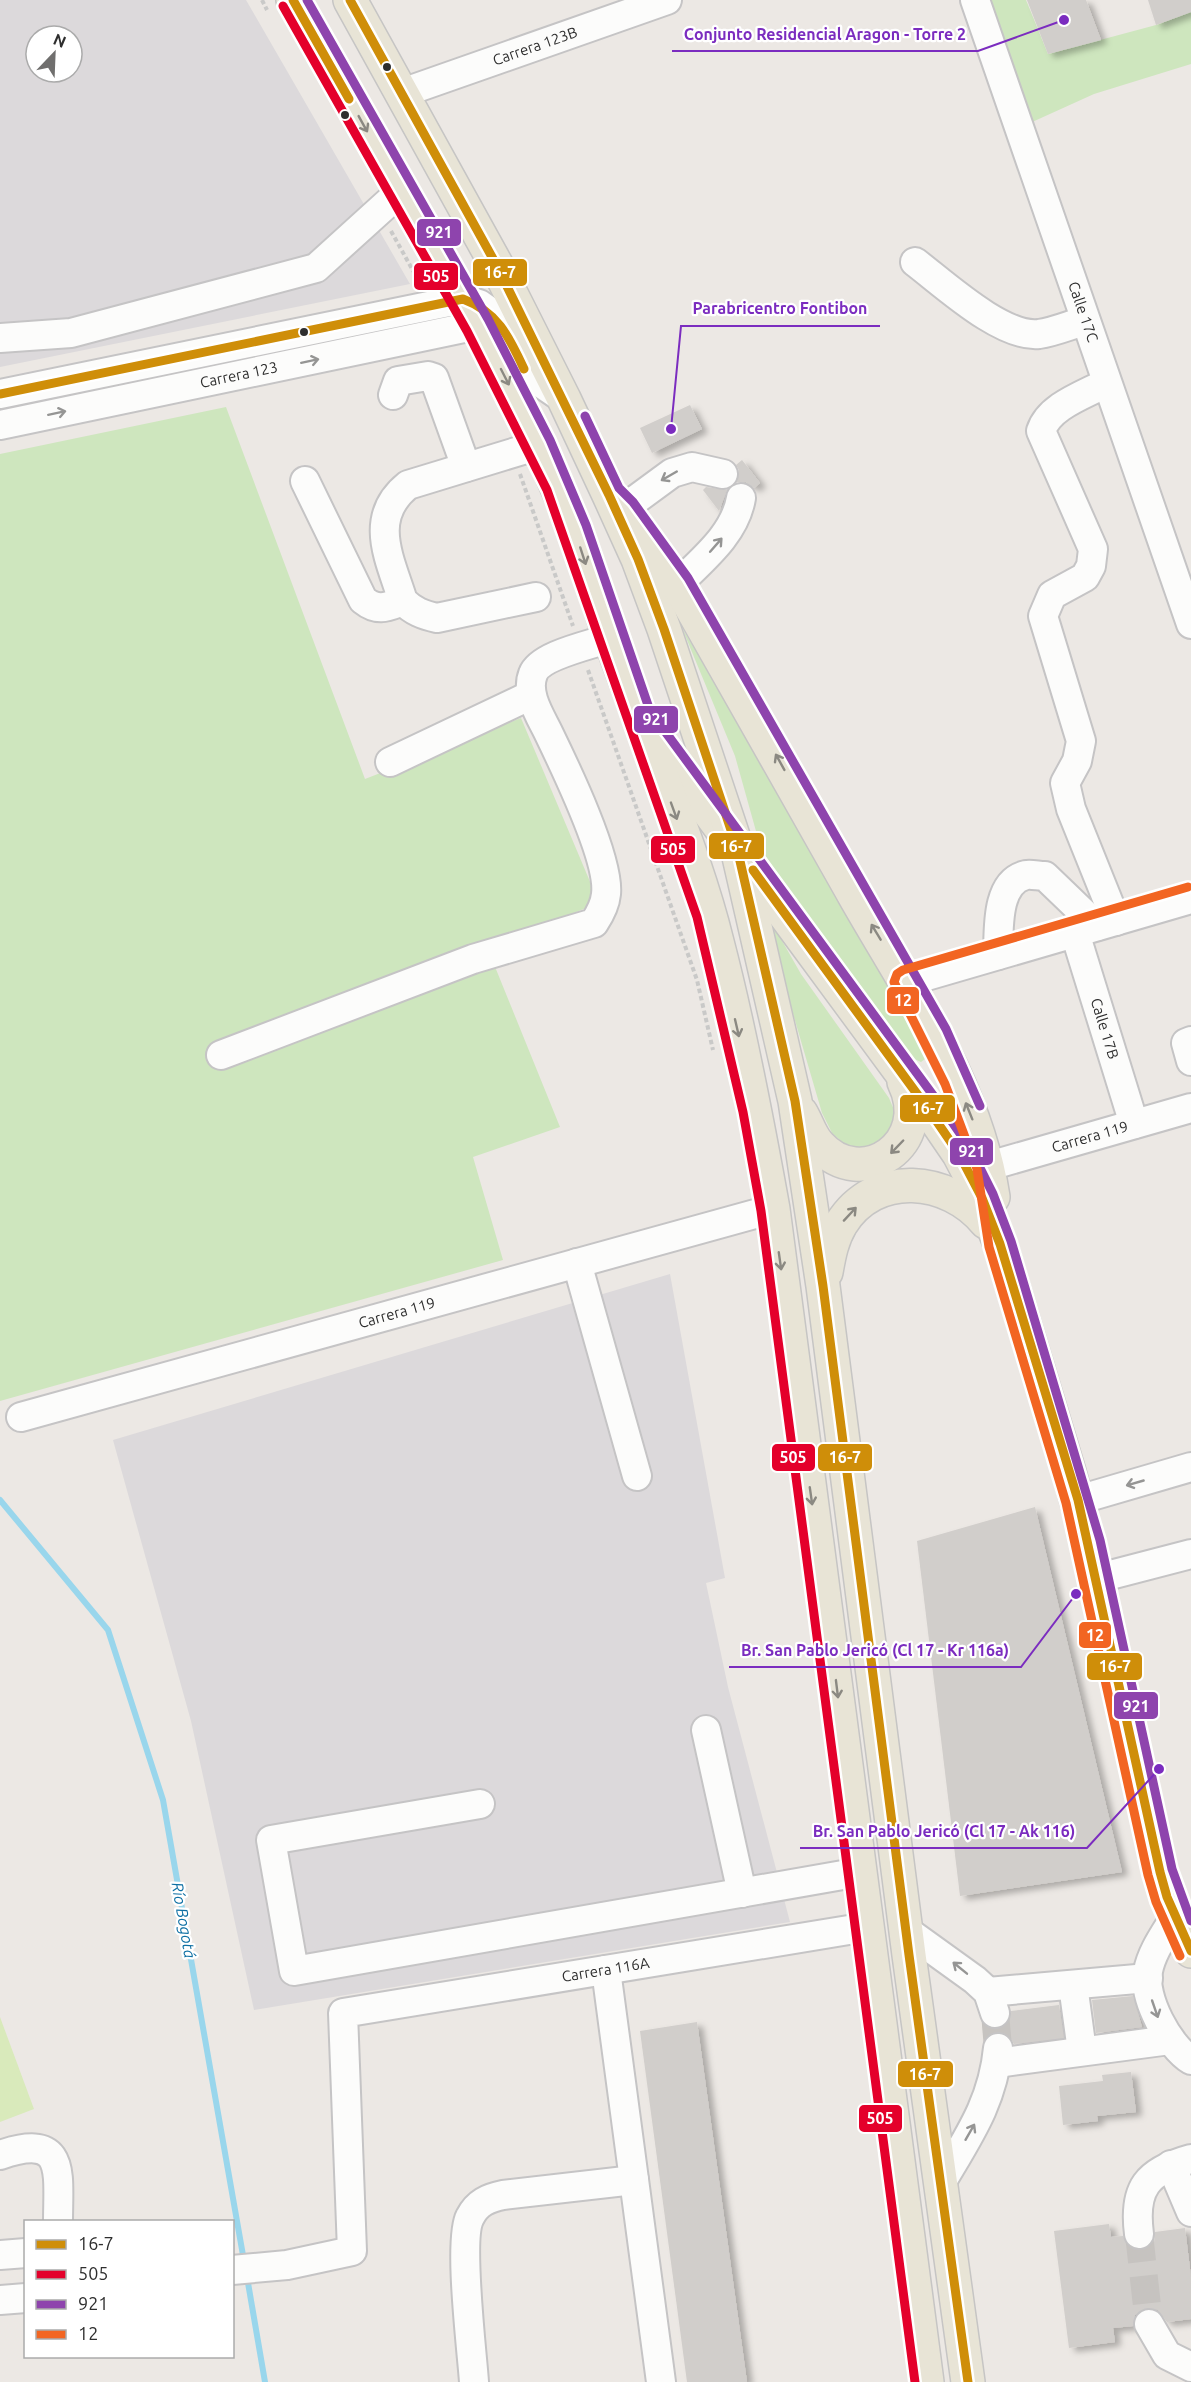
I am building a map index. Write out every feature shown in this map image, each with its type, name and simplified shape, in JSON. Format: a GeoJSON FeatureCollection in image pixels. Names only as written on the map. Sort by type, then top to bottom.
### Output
{"type":"FeatureCollection","features":[{"type":"Feature","properties":{"kind":"main road"},"geometry":{"type":"LineString","coordinates":[[293,0],[470,313],[526,448],[574,529],[595,643],[639,717],[901,1075],[932,1113],[959,1154],[981,1198],[1000,1244],[1078,1500],[1160,1872],[1175,1917],[1191,1951]]}},
{"type":"Feature","properties":{"kind":"main road"},"geometry":{"type":"LineString","coordinates":[[350,0],[497,266],[616,502],[660,619],[737,848],[795,1101],[823,1286],[968,2382]]}},
{"type":"Feature","properties":{"kind":"main road"},"geometry":{"type":"LineString","coordinates":[[616,502],[678,584],[906,982],[944,1053],[976,1128],[989,1166],[1000,1244]]}},
{"type":"Feature","properties":{"kind":"main road"},"geometry":{"type":"LineString","coordinates":[[639,717],[684,838],[717,941],[755,1110],[773,1209],[927,2382]]}},
{"type":"Feature","properties":{"kind":"main road"},"geometry":{"type":"LineString","coordinates":[[901,1075],[921,1074],[931,1069],[944,1053]]}},
{"type":"Feature","properties":{"kind":"main road"},"geometry":{"type":"LineString","coordinates":[[795,1101],[819,1145],[835,1158],[855,1164],[876,1162],[894,1152],[907,1135],[913,1115],[910,1094],[901,1075]]}},
{"type":"Feature","properties":{"kind":"main road"},"geometry":{"type":"LineString","coordinates":[[823,1286],[831,1246],[842,1223],[858,1205],[880,1192],[904,1185],[929,1186],[953,1193],[974,1207],[1000,1244]]}},
{"type":"Feature","properties":{"kind":"street","name":"Carrera 123B"},"geometry":{"type":"LineString","coordinates":[[402,93],[668,0]]}},
{"type":"Feature","properties":{"kind":"street","name":"Calle 17C"},"geometry":{"type":"LineString","coordinates":[[975,0],[1084,321],[1191,624]]}},
{"type":"Feature","properties":{"kind":"street"},"geometry":{"type":"LineString","coordinates":[[0,338],[71,333],[316,267],[401,191]]}},
{"type":"Feature","properties":{"kind":"street"},"geometry":{"type":"LineString","coordinates":[[915,262],[996,321],[1023,333],[1039,334],[1084,321]]}},
{"type":"Feature","properties":{"kind":"street"},"geometry":{"type":"LineString","coordinates":[[470,313],[479,304],[500,319],[526,373],[564,399]]}},
{"type":"Feature","properties":{"kind":"street","name":"Carrera 123"},"geometry":{"type":"LineString","coordinates":[[0,394],[470,313]]}},
{"type":"Feature","properties":{"kind":"street","name":"Carrera 123"},"geometry":{"type":"LineString","coordinates":[[0,425],[470,313]]}},
{"type":"Feature","properties":{"kind":"street"},"geometry":{"type":"LineString","coordinates":[[393,395],[398,381],[428,376],[434,378],[466,467]]}},
{"type":"Feature","properties":{"kind":"street","name":"Calle 17B"},"geometry":{"type":"LineString","coordinates":[[1106,383],[1056,410],[1045,420],[1041,431],[1093,549],[1091,566],[1085,577],[1052,595],[1043,616],[1081,741],[1077,761],[1065,783],[1096,927],[1134,1124]]}},
{"type":"Feature","properties":{"kind":"street"},"geometry":{"type":"LineString","coordinates":[[526,448],[408,485],[396,495],[387,514],[383,534],[403,601],[410,609],[437,618],[537,597]]}},
{"type":"Feature","properties":{"kind":"street"},"geometry":{"type":"LineString","coordinates":[[616,502],[672,473],[692,467],[723,474]]}},
{"type":"Feature","properties":{"kind":"street"},"geometry":{"type":"LineString","coordinates":[[305,481],[363,600],[373,608],[381,609],[403,601]]}},
{"type":"Feature","properties":{"kind":"street"},"geometry":{"type":"LineString","coordinates":[[678,584],[728,531],[738,513],[741,498]]}},
{"type":"Feature","properties":{"kind":"street"},"geometry":{"type":"LineString","coordinates":[[221,1056],[473,959],[594,923],[602,911],[607,892],[599,852],[569,774],[531,695],[532,674],[544,661],[595,643]]}},
{"type":"Feature","properties":{"kind":"street"},"geometry":{"type":"LineString","coordinates":[[390,762],[531,695]]}},
{"type":"Feature","properties":{"kind":"street"},"geometry":{"type":"LineString","coordinates":[[998,955],[999,907],[1011,884],[1025,875],[1045,876],[1096,927]]}},
{"type":"Feature","properties":{"kind":"street"},"geometry":{"type":"LineString","coordinates":[[906,982],[1191,899]]}},
{"type":"Feature","properties":{"kind":"street","name":"Carrera 119"},"geometry":{"type":"LineString","coordinates":[[989,1166],[1191,1108]]}},
{"type":"Feature","properties":{"kind":"street","name":"Carrera 119"},"geometry":{"type":"LineString","coordinates":[[21,1417],[773,1209]]}},
{"type":"Feature","properties":{"kind":"street"},"geometry":{"type":"LineString","coordinates":[[577,1263],[637,1476]]}},
{"type":"Feature","properties":{"kind":"street"},"geometry":{"type":"LineString","coordinates":[[1078,1500],[1191,1467]]}},
{"type":"Feature","properties":{"kind":"street"},"geometry":{"type":"LineString","coordinates":[[1095,1580],[1191,1554]]}},
{"type":"Feature","properties":{"kind":"street"},"geometry":{"type":"LineString","coordinates":[[706,1730],[742,1893]]}},
{"type":"Feature","properties":{"kind":"street"},"geometry":{"type":"LineString","coordinates":[[480,1804],[271,1840],[294,1971],[860,1872]]}},
{"type":"Feature","properties":{"kind":"street"},"geometry":{"type":"LineString","coordinates":[[1175,1917],[1153,1954],[1148,1978],[1154,2010],[1180,2054],[1191,2060]]}},
{"type":"Feature","properties":{"kind":"street","name":"Carrera 116A"},"geometry":{"type":"LineString","coordinates":[[234,2270],[287,2265],[352,2251],[343,2013],[867,1927]]}},
{"type":"Feature","properties":{"kind":"street"},"geometry":{"type":"LineString","coordinates":[[907,1931],[950,1959],[992,2002],[1073,1985],[1148,1978]]}},
{"type":"Feature","properties":{"kind":"street"},"geometry":{"type":"LineString","coordinates":[[606,1970],[661,2382]]}},
{"type":"Feature","properties":{"kind":"street"},"geometry":{"type":"LineString","coordinates":[[1073,1985],[1082,2051]]}},
{"type":"Feature","properties":{"kind":"street"},"geometry":{"type":"LineString","coordinates":[[941,2183],[982,2112],[993,2085],[998,2056],[1082,2051],[1170,2040]]}},
{"type":"Feature","properties":{"kind":"street"},"geometry":{"type":"LineString","coordinates":[[0,2155],[22,2147],[41,2148],[51,2155],[58,2168],[58,2220]]}},
{"type":"Feature","properties":{"kind":"street"},"geometry":{"type":"LineString","coordinates":[[1139,2234],[1136,2210],[1146,2181],[1181,2162],[1191,2212]]}},
{"type":"Feature","properties":{"kind":"street"},"geometry":{"type":"LineString","coordinates":[[474,2382],[465,2257],[468,2219],[477,2206],[489,2198],[503,2195],[634,2180]]}},
{"type":"Feature","properties":{"kind":"street"},"geometry":{"type":"LineString","coordinates":[[0,2255],[24,2253]]}},
{"type":"Feature","properties":{"kind":"street"},"geometry":{"type":"LineString","coordinates":[[0,2301],[24,2298]]}},
{"type":"Feature","properties":{"kind":"street"},"geometry":{"type":"LineString","coordinates":[[1149,2324],[1167,2355],[1191,2367]]}},
{"type":"Feature","properties":{"kind":"path"},"geometry":{"type":"LineString","coordinates":[[526,448],[595,643],[697,980],[715,1058]]}},
{"type":"Feature","properties":{"kind":"shaded area"},"geometry":{"type":"Polygon","coordinates":[[[0,0],[246,0],[410,284],[0,367],[0,0]]]}},
{"type":"Feature","properties":{"kind":"shaded area"},"geometry":{"type":"Polygon","coordinates":[[[670,1274],[725,1578],[706,1583],[728,1687],[790,1922],[254,2010],[191,1721],[113,1440],[670,1274]]]}},
{"type":"Feature","properties":{"kind":"green space"},"geometry":{"type":"Polygon","coordinates":[[[990,0],[1026,0],[1048,54],[1156,25],[1191,12],[1191,64],[1094,94],[1030,123],[990,0]]]}},
{"type":"Feature","properties":{"kind":"green space"},"geometry":{"type":"Polygon","coordinates":[[[226,407],[365,779],[521,718],[599,903],[487,947],[560,1127],[473,1157],[503,1260],[0,1401],[0,454],[226,407]]]}},
{"type":"Feature","properties":{"kind":"green space"},"geometry":{"type":"Polygon","coordinates":[[[682,628],[839,885],[929,1056],[921,1062],[912,1058],[902,1047],[835,960],[761,849],[735,756],[682,628]]]}},
{"type":"Feature","properties":{"kind":"green space"},"geometry":{"type":"Polygon","coordinates":[[[761,904],[801,974],[889,1098],[897,1117],[891,1143],[851,1150],[832,1133],[822,1113],[761,904]]]}},
{"type":"Feature","properties":{"kind":"green space"},"geometry":{"type":"Polygon","coordinates":[[[0,2017],[34,2109],[0,2122],[0,2017]]]}},
{"type":"Feature","properties":{"kind":"building"},"geometry":{"type":"Polygon","coordinates":[[[1027,0],[1086,0],[1101,40],[1048,54],[1027,0]]]}},
{"type":"Feature","properties":{"kind":"building"},"geometry":{"type":"Polygon","coordinates":[[[1148,0],[1191,0],[1191,12],[1156,25],[1148,0]]]}},
{"type":"Feature","properties":{"kind":"building"},"geometry":{"type":"Polygon","coordinates":[[[690,405],[702,429],[652,453],[640,428],[690,405]]]}},
{"type":"Feature","properties":{"kind":"building"},"geometry":{"type":"Polygon","coordinates":[[[742,460],[760,483],[754,488],[746,482],[737,482],[739,470],[736,465],[742,460]]]}},
{"type":"Feature","properties":{"kind":"building"},"geometry":{"type":"Polygon","coordinates":[[[706,487],[727,490],[719,511],[703,490],[706,487]]]}},
{"type":"Feature","properties":{"kind":"building"},"geometry":{"type":"Polygon","coordinates":[[[1035,1507],[1122,1872],[960,1896],[917,1541],[1035,1507]]]}},
{"type":"Feature","properties":{"kind":"building"},"geometry":{"type":"Polygon","coordinates":[[[1133,1996],[1142,2027],[1096,2033],[1092,2000],[1133,1996]]]}},
{"type":"Feature","properties":{"kind":"building"},"geometry":{"type":"Polygon","coordinates":[[[1059,2005],[1064,2038],[1014,2044],[1009,2035],[1000,2032],[991,2033],[984,2040],[982,2022],[991,2029],[1000,2029],[1008,2023],[1011,2011],[1059,2005]]]}},
{"type":"Feature","properties":{"kind":"building"},"geometry":{"type":"Polygon","coordinates":[[[697,2022],[747,2382],[687,2382],[640,2031],[697,2022]]]}},
{"type":"Feature","properties":{"kind":"building"},"geometry":{"type":"Polygon","coordinates":[[[1131,2072],[1136,2112],[1097,2116],[1098,2121],[1063,2125],[1059,2086],[1103,2081],[1102,2075],[1131,2072]]]}},
{"type":"Feature","properties":{"kind":"building"},"geometry":{"type":"Polygon","coordinates":[[[1109,2224],[1111,2237],[1123,2236],[1131,2249],[1140,2250],[1148,2248],[1154,2242],[1155,2232],[1185,2228],[1191,2277],[1191,2319],[1167,2322],[1158,2310],[1148,2308],[1135,2315],[1133,2326],[1113,2328],[1115,2342],[1069,2348],[1054,2231],[1109,2224]]]}},
{"type":"Feature","properties":{"kind":"waterway","name":"Río Bogotá"},"geometry":{"type":"LineString","coordinates":[[0,1500],[108,1630],[163,1800],[244,2261]]}},
{"type":"Feature","properties":{"kind":"waterway","name":"Río Bogotá"},"geometry":{"type":"LineString","coordinates":[[247,2277],[265,2382]]}},
{"type":"Feature","properties":{"kind":"tunnel"},"geometry":{"type":"LineString","coordinates":[[995,2013],[998,2048]]}},
{"type":"Feature","properties":{"kind":"tunnel"},"geometry":{"type":"LineString","coordinates":[[1139,2234],[1149,2324]]}},
{"type":"Feature","properties":{"kind":"transit line","name":"16-7"},"geometry":{"type":"LineString","coordinates":[[293,0],[349,99]]}},
{"type":"Feature","properties":{"kind":"transit line","name":"921"},"geometry":{"type":"LineString","coordinates":[[307,0],[488,319],[550,440],[586,525],[650,711],[941,1106],[970,1148],[993,1194],[1011,1241],[1100,1540],[1172,1869],[1191,1921]]}},
{"type":"Feature","properties":{"kind":"transit line","name":"16-7"},"geometry":{"type":"LineString","coordinates":[[350,0],[497,266],[609,495],[638,559],[664,629],[737,848],[795,1101],[823,1286],[909,1955],[968,2382]]}},
{"type":"Feature","properties":{"kind":"transit line","name":"505"},"geometry":{"type":"LineString","coordinates":[[283,6],[467,331],[547,490],[697,917],[743,1112],[761,1211],[915,2382]]}},
{"type":"Feature","properties":{"kind":"transit line","name":"16-7"},"geometry":{"type":"LineString","coordinates":[[0,394],[463,299],[475,304],[494,318],[513,346],[524,369]]}},
{"type":"Feature","properties":{"kind":"transit line","name":"921"},"geometry":{"type":"LineString","coordinates":[[585,416],[619,488],[633,502],[688,578],[946,1029],[980,1106]]}},
{"type":"Feature","properties":{"kind":"transit line","name":"16-7"},"geometry":{"type":"LineString","coordinates":[[753,870],[931,1113],[959,1154],[982,1198],[1000,1244],[1078,1500],[1160,1872],[1167,1897],[1191,1951]]}},
{"type":"Feature","properties":{"kind":"transit line","name":"12"},"geometry":{"type":"LineString","coordinates":[[1180,1956],[1156,1902],[1148,1875],[1066,1503],[989,1247],[977,1169],[945,1084],[894,982],[897,974],[903,970],[1188,887]]}},
{"type":"Feature","properties":{"kind":"place","name":"Conjunto Residencial Aragon - Torre 2"},"geometry":{"type":"Point","coordinates":[1064,20]}},
{"type":"Feature","properties":{"kind":"place","name":"Parabricentro Fontibon"},"geometry":{"type":"Point","coordinates":[671,429]}},
{"type":"Feature","properties":{"kind":"place","name":"Br. San Pablo Jericó (Cl 17 - Kr 116a)"},"geometry":{"type":"Point","coordinates":[1076,1594]}},
{"type":"Feature","properties":{"kind":"place","name":"Br. San Pablo Jericó (Cl 17 - Ak 116)"},"geometry":{"type":"Point","coordinates":[1159,1769]}}]}
